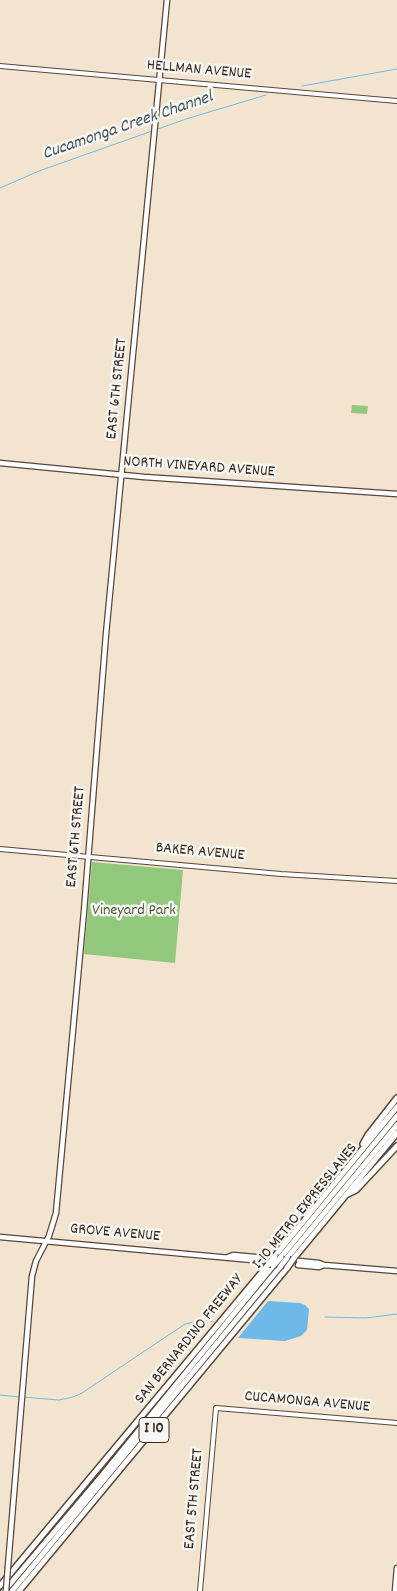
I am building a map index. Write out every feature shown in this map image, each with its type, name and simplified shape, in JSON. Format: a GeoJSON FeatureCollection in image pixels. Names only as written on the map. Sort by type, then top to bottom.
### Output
{"type":"FeatureCollection","features":[{"type":"Feature","properties":{"kind":"highway"},"geometry":{"type":"LineString","coordinates":[[358,1154],[368,1135],[397,1098]]}},
{"type":"Feature","properties":{"kind":"highway","name":"SAN BERNARDINO FREEWAY"},"geometry":{"type":"LineString","coordinates":[[0,1586],[270,1264],[281,1257],[358,1154],[397,1107]]}},
{"type":"Feature","properties":{"kind":"highway","name":"I-10 METRO EXPRESSLANES"},"geometry":{"type":"LineString","coordinates":[[281,1257],[397,1116]]}},
{"type":"Feature","properties":{"kind":"highway","name":"I-10 METRO EXPRESSLANES"},"geometry":{"type":"LineString","coordinates":[[5,1591],[164,1400],[270,1264],[281,1257],[397,1125]]}},
{"type":"Feature","properties":{"kind":"highway","name":"SAN BERNARDINO FREEWAY"},"geometry":{"type":"LineString","coordinates":[[19,1591],[287,1268],[297,1261],[345,1196],[397,1133]]}},
{"type":"Feature","properties":{"kind":"highway"},"geometry":{"type":"LineString","coordinates":[[345,1196],[356,1190],[397,1146]]}},
{"type":"Feature","properties":{"kind":"highway","name":"I-10 METRO EXPRESSLANES"},"geometry":{"type":"LineString","coordinates":[[12,1591],[114,1468],[270,1264]]}},
{"type":"Feature","properties":{"kind":"highway"},"geometry":{"type":"LineString","coordinates":[[130,1432],[164,1400]]}},
{"type":"Feature","properties":{"kind":"highway"},"geometry":{"type":"LineString","coordinates":[[83,1516],[114,1468]]}},
{"type":"Feature","properties":{"kind":"main road","name":"EAST 6TH STREET"},"geometry":{"type":"LineString","coordinates":[[5,1591],[33,1271],[56,1213],[106,634],[167,0]]}},
{"type":"Feature","properties":{"kind":"main road","name":"NORTH VINEYARD AVENUE"},"geometry":{"type":"LineString","coordinates":[[0,464],[122,476],[397,494]]}},
{"type":"Feature","properties":{"kind":"main road","name":"GROVE AVENUE"},"geometry":{"type":"LineString","coordinates":[[0,1237],[228,1257],[233,1255],[270,1264]]}},
{"type":"Feature","properties":{"kind":"main road"},"geometry":{"type":"LineString","coordinates":[[297,1261],[397,1271]]}},
{"type":"Feature","properties":{"kind":"main road"},"geometry":{"type":"LineString","coordinates":[[395,1591],[397,1568]]}},
{"type":"Feature","properties":{"kind":"street","name":"HELLMAN AVENUE"},"geometry":{"type":"LineString","coordinates":[[0,66],[397,101]]}},
{"type":"Feature","properties":{"kind":"street","name":"BAKER AVENUE"},"geometry":{"type":"LineString","coordinates":[[0,849],[280,874],[397,882]]}},
{"type":"Feature","properties":{"kind":"street","name":"CUCAMONGA AVENUE"},"geometry":{"type":"LineString","coordinates":[[216,1408],[397,1423]]}},
{"type":"Feature","properties":{"kind":"street","name":"EAST 5TH STREET"},"geometry":{"type":"LineString","coordinates":[[200,1591],[216,1408]]}},
{"type":"Feature","properties":{"kind":"green space"},"geometry":{"type":"Polygon","coordinates":[[[352,405],[368,406],[367,414],[351,413],[352,405]]]}},
{"type":"Feature","properties":{"kind":"green space","name":"Vineyard Park"},"geometry":{"type":"Polygon","coordinates":[[[92,862],[183,870],[175,963],[84,954],[92,862]]]}},
{"type":"Feature","properties":{"kind":"water"},"geometry":{"type":"Polygon","coordinates":[[[268,1301],[305,1305],[309,1309],[307,1330],[301,1336],[285,1341],[238,1338],[268,1301]]]}},
{"type":"Feature","properties":{"kind":"waterway"},"geometry":{"type":"LineString","coordinates":[[302,86],[397,69]]}},
{"type":"Feature","properties":{"kind":"waterway","name":"Cucamonga Creek Channel"},"geometry":{"type":"LineString","coordinates":[[0,188],[39,171],[186,119],[266,95]]}},
{"type":"Feature","properties":{"kind":"waterway"},"geometry":{"type":"LineString","coordinates":[[325,1317],[366,1318],[397,1314]]}},
{"type":"Feature","properties":{"kind":"waterway"},"geometry":{"type":"LineString","coordinates":[[23,1397],[59,1400],[73,1397],[82,1393],[185,1324],[208,1320],[213,1322]]}},
{"type":"Feature","properties":{"kind":"waterway"},"geometry":{"type":"LineString","coordinates":[[0,1395],[19,1397]]}}]}
